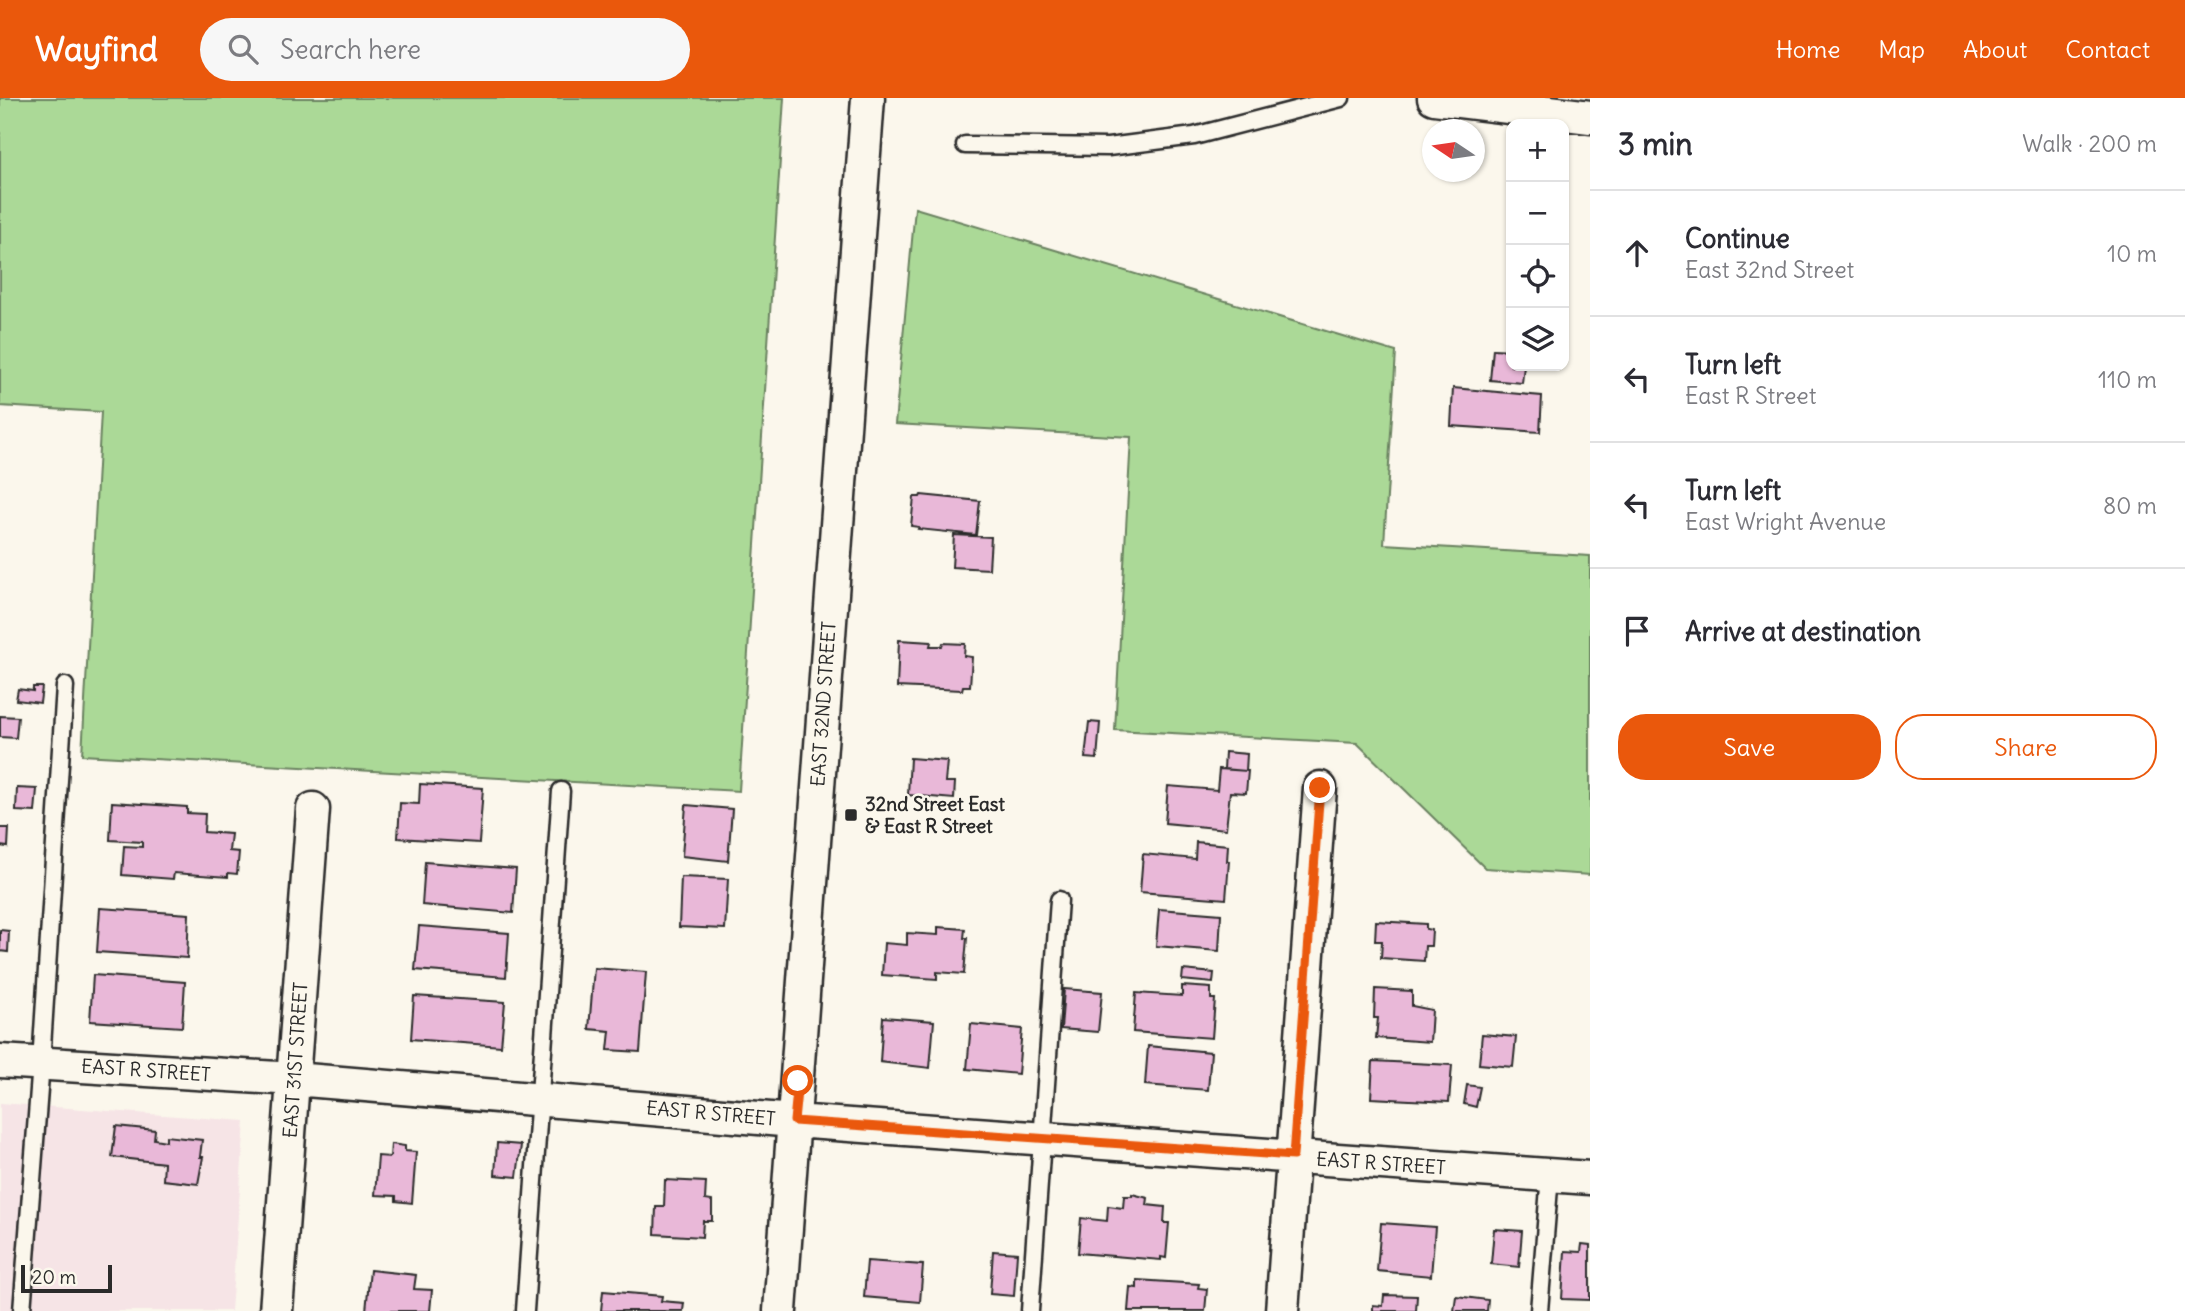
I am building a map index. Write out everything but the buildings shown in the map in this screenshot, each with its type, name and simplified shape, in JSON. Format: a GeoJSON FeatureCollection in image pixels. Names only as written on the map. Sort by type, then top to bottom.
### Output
{"type":"FeatureCollection","features":[{"type":"Feature","properties":{"kind":"street","name":"EAST 32ND STREET"},"geometry":{"type":"LineString","coordinates":[[780,1311],[868,98]]}},
{"type":"Feature","properties":{"kind":"street"},"geometry":{"type":"LineString","coordinates":[[1434,98],[1590,117]]}},
{"type":"Feature","properties":{"kind":"street"},"geometry":{"type":"LineString","coordinates":[[1282,1311],[1320,788]]}},
{"type":"Feature","properties":{"kind":"street","name":"EAST 31ST STREET"},"geometry":{"type":"LineString","coordinates":[[276,1311],[313,809]]}},
{"type":"Feature","properties":{"kind":"street","name":"EAST R STREET"},"geometry":{"type":"LineString","coordinates":[[0,1060],[294,1079],[794,1121],[1590,1178]]}},
{"type":"Feature","properties":{"kind":"lane"},"geometry":{"type":"LineString","coordinates":[[965,145],[1108,147],[1194,136],[1341,98]]}},
{"type":"Feature","properties":{"kind":"lane"},"geometry":{"type":"LineString","coordinates":[[22,1311],[65,687]]}},
{"type":"Feature","properties":{"kind":"lane"},"geometry":{"type":"LineString","coordinates":[[525,1311],[561,791]]}},
{"type":"Feature","properties":{"kind":"lane"},"geometry":{"type":"LineString","coordinates":[[1030,1311],[1059,900]]}},
{"type":"Feature","properties":{"kind":"lane"},"geometry":{"type":"LineString","coordinates":[[1539,1311],[1550,1175]]}},
{"type":"Feature","properties":{"kind":"shaded area"},"geometry":{"type":"Polygon","coordinates":[[[0,1103],[245,1121],[231,1311],[0,1311],[0,1103]]]}},
{"type":"Feature","properties":{"kind":"green space"},"geometry":{"type":"Polygon","coordinates":[[[0,98],[784,98],[739,791],[82,755],[101,412],[0,406],[0,98]]]}},
{"type":"Feature","properties":{"kind":"green space"},"geometry":{"type":"Polygon","coordinates":[[[915,208],[1396,352],[1384,544],[1590,556],[1590,875],[1485,868],[1357,743],[1115,730],[1131,437],[895,424],[915,208]]]}},
{"type":"Feature","properties":{"kind":"place","name":"32nd Street East & East R Street"},"geometry":{"type":"Point","coordinates":[851,815]}},
{"type":"Feature","properties":{"kind":"route"},"geometry":{"type":"LineString","coordinates":[[798,1081],[794,1121],[1293,1156],[1320,788]]}}]}
